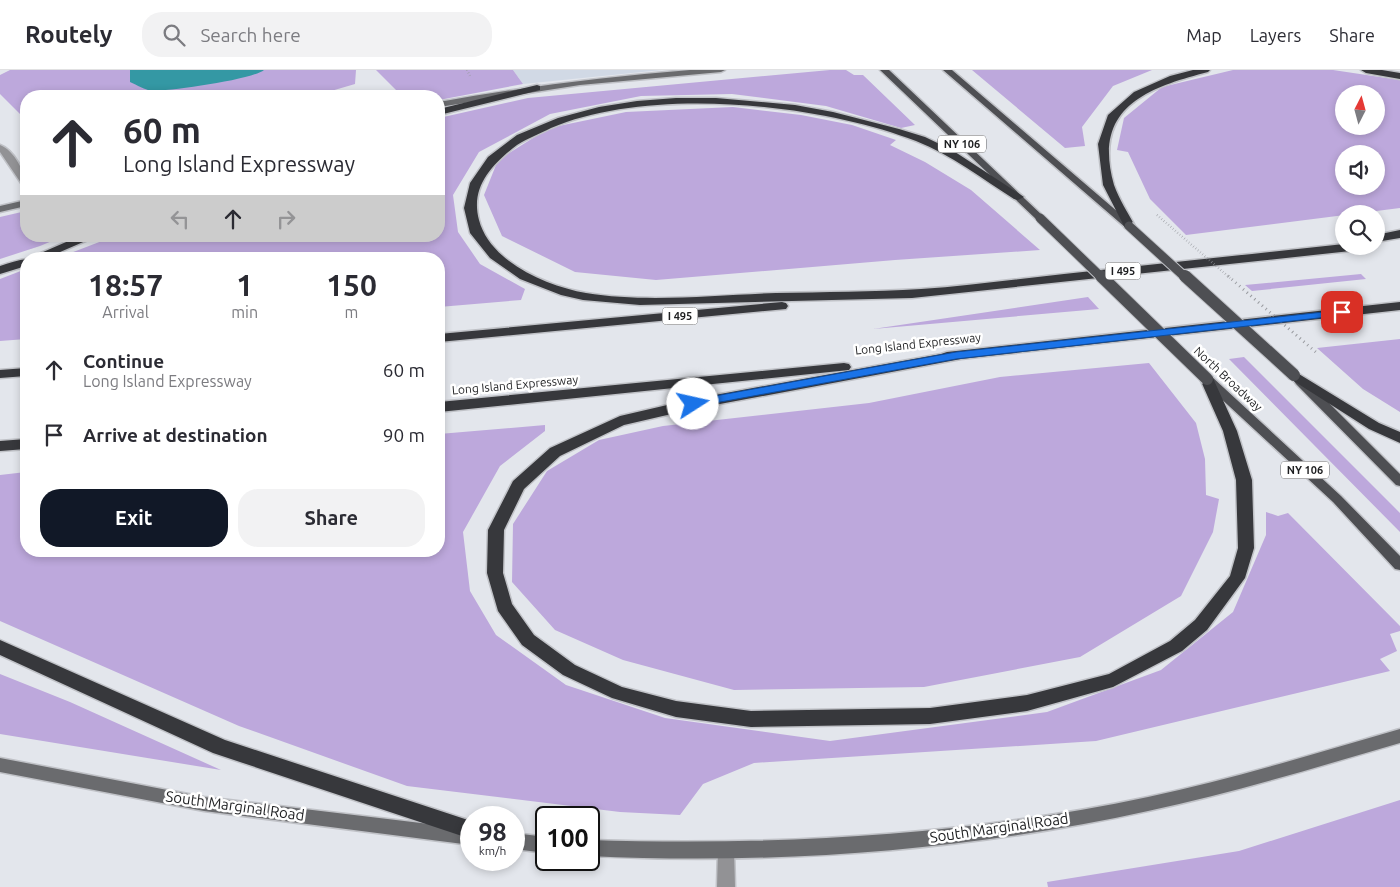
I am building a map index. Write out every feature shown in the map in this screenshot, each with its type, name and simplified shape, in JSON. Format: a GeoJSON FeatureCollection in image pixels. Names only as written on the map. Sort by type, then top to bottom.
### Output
{"type":"FeatureCollection","features":[{"type":"Feature","properties":{"kind":"highway"},"geometry":{"type":"LineString","coordinates":[[1129,226],[1109,185],[1105,160],[1103,144],[1113,115],[1137,94],[1173,78],[1205,70]]}},
{"type":"Feature","properties":{"kind":"highway"},"geometry":{"type":"LineString","coordinates":[[1366,70],[1400,76]]}},
{"type":"Feature","properties":{"kind":"highway"},"geometry":{"type":"LineString","coordinates":[[445,111],[537,88]]}},
{"type":"Feature","properties":{"kind":"highway"},"geometry":{"type":"LineString","coordinates":[[921,293],[624,301],[568,293],[535,282],[510,269],[483,246],[474,232],[469,212],[470,196],[477,176],[492,157],[529,133],[560,121],[621,107],[678,102],[742,102],[800,108],[894,130],[938,146],[1018,197]]}},
{"type":"Feature","properties":{"kind":"highway"},"geometry":{"type":"LineString","coordinates":[[1385,237],[1400,234]]}},
{"type":"Feature","properties":{"kind":"highway"},"geometry":{"type":"LineString","coordinates":[[51,252],[76,242]]}},
{"type":"Feature","properties":{"kind":"highway"},"geometry":{"type":"LineString","coordinates":[[1385,243],[1400,242]]}},
{"type":"Feature","properties":{"kind":"highway"},"geometry":{"type":"LineString","coordinates":[[1324,250],[1335,248]]}},
{"type":"Feature","properties":{"kind":"highway","name":"I 495"},"geometry":{"type":"LineString","coordinates":[[445,337],[921,293],[1335,249]]}},
{"type":"Feature","properties":{"kind":"highway"},"geometry":{"type":"LineString","coordinates":[[0,270],[20,264]]}},
{"type":"Feature","properties":{"kind":"highway","name":"Long Island Expressway"},"geometry":{"type":"LineString","coordinates":[[445,406],[956,356],[1400,307]]}},
{"type":"Feature","properties":{"kind":"highway"},"geometry":{"type":"LineString","coordinates":[[956,356],[693,404],[620,421],[555,452],[518,485],[496,530],[495,573],[504,606],[528,640],[569,670],[610,689],[676,709],[751,719],[930,716],[1027,703],[1113,680],[1176,646],[1202,625],[1237,578],[1246,548],[1244,480],[1230,431],[1207,379]]}},
{"type":"Feature","properties":{"kind":"highway"},"geometry":{"type":"LineString","coordinates":[[0,374],[20,372]]}},
{"type":"Feature","properties":{"kind":"highway"},"geometry":{"type":"LineString","coordinates":[[1294,375],[1374,426],[1400,438]]}},
{"type":"Feature","properties":{"kind":"highway"},"geometry":{"type":"LineString","coordinates":[[0,446],[20,444]]}},
{"type":"Feature","properties":{"kind":"highway"},"geometry":{"type":"LineString","coordinates":[[0,647],[220,747],[460,826]]}},
{"type":"Feature","properties":{"kind":"main road"},"geometry":{"type":"LineString","coordinates":[[445,104],[537,88],[721,70]]}},
{"type":"Feature","properties":{"kind":"main road","name":"North Broadway"},"geometry":{"type":"LineString","coordinates":[[884,70],[1207,379],[1337,499],[1400,565]]}},
{"type":"Feature","properties":{"kind":"main road"},"geometry":{"type":"LineString","coordinates":[[947,70],[1129,226],[1294,375],[1400,482]]}},
{"type":"Feature","properties":{"kind":"main road"},"geometry":{"type":"LineString","coordinates":[[0,209],[20,204]]}},
{"type":"Feature","properties":{"kind":"main road","name":"South Marginal Road"},"geometry":{"type":"LineString","coordinates":[[600,848],[670,851],[726,850],[935,838],[1084,816],[1228,785],[1400,736]]}},
{"type":"Feature","properties":{"kind":"main road","name":"South Marginal Road"},"geometry":{"type":"LineString","coordinates":[[0,765],[204,804],[460,835]]}},
{"type":"Feature","properties":{"kind":"street"},"geometry":{"type":"LineString","coordinates":[[0,148],[6,152],[20,174]]}},
{"type":"Feature","properties":{"kind":"street"},"geometry":{"type":"LineString","coordinates":[[726,850],[726,887]]}},
{"type":"Feature","properties":{"kind":"path"},"geometry":{"type":"LineString","coordinates":[[1157,214],[1318,354]]}},
{"type":"Feature","properties":{"kind":"shaded area"},"geometry":{"type":"Polygon","coordinates":[[[10,70],[356,70],[355,84],[334,90],[20,90],[20,114],[0,94],[0,75],[10,70]]]}},
{"type":"Feature","properties":{"kind":"shaded area"},"geometry":{"type":"Polygon","coordinates":[[[376,70],[513,70],[523,84],[445,99],[445,90],[396,90],[376,70]]]}},
{"type":"Feature","properties":{"kind":"shaded area"},"geometry":{"type":"Polygon","coordinates":[[[513,70],[662,70],[523,84],[513,70]]]}},
{"type":"Feature","properties":{"kind":"shaded area"},"geometry":{"type":"Polygon","coordinates":[[[846,70],[854,75],[863,75],[915,125],[901,128],[826,106],[732,94],[641,96],[550,114],[479,152],[453,195],[458,232],[480,264],[525,289],[521,300],[445,306],[445,252],[73,252],[99,242],[445,242],[445,117],[528,98],[846,70]]]}},
{"type":"Feature","properties":{"kind":"shaded area"},"geometry":{"type":"Polygon","coordinates":[[[972,70],[1152,70],[1113,86],[1082,127],[1085,146],[1065,148],[972,70]]]}},
{"type":"Feature","properties":{"kind":"shaded area"},"geometry":{"type":"Polygon","coordinates":[[[1233,70],[1333,70],[1400,80],[1400,208],[1385,210],[1385,205],[1335,205],[1335,216],[1186,235],[1150,199],[1128,152],[1117,150],[1124,118],[1162,87],[1233,70]]]}},
{"type":"Feature","properties":{"kind":"shaded area"},"geometry":{"type":"Polygon","coordinates":[[[733,107],[801,115],[852,125],[896,140],[890,145],[925,162],[971,190],[1040,250],[656,280],[575,272],[502,236],[484,195],[498,160],[549,128],[626,112],[733,107]]]}},
{"type":"Feature","properties":{"kind":"shaded area"},"geometry":{"type":"Polygon","coordinates":[[[20,212],[20,242],[50,242],[0,259],[0,217],[20,212]]]}},
{"type":"Feature","properties":{"kind":"shaded area"},"geometry":{"type":"Polygon","coordinates":[[[20,271],[20,339],[0,341],[0,279],[20,271]]]}},
{"type":"Feature","properties":{"kind":"shaded area"},"geometry":{"type":"Polygon","coordinates":[[[1361,274],[1366,279],[1252,291],[1245,285],[1361,274]]]}},
{"type":"Feature","properties":{"kind":"shaded area"},"geometry":{"type":"Polygon","coordinates":[[[1088,297],[1099,309],[873,329],[1088,297]]]}},
{"type":"Feature","properties":{"kind":"shaded area"},"geometry":{"type":"Polygon","coordinates":[[[1400,339],[1400,412],[1363,389],[1317,348],[1400,339]]]}},
{"type":"Feature","properties":{"kind":"shaded area"},"geometry":{"type":"Polygon","coordinates":[[[1244,357],[1400,513],[1400,532],[1229,359],[1244,357]]]}},
{"type":"Feature","properties":{"kind":"shaded area"},"geometry":{"type":"Polygon","coordinates":[[[1149,363],[1196,423],[1205,459],[1206,495],[1219,499],[1213,532],[1181,596],[1080,657],[924,687],[734,690],[623,660],[555,630],[512,582],[513,524],[547,471],[599,440],[663,426],[869,403],[1000,377],[1149,363]]]}},
{"type":"Feature","properties":{"kind":"shaded area"},"geometry":{"type":"Polygon","coordinates":[[[545,425],[545,431],[500,466],[463,532],[470,591],[496,635],[566,685],[665,718],[830,741],[1047,712],[1161,670],[1233,612],[1266,535],[1266,512],[1278,516],[1288,513],[1400,626],[1400,631],[1390,634],[1397,651],[1380,659],[1390,671],[1096,741],[754,763],[703,784],[680,815],[620,812],[600,810],[600,806],[571,806],[407,786],[239,726],[0,621],[0,475],[20,473],[20,557],[445,557],[445,433],[545,425]]]}},
{"type":"Feature","properties":{"kind":"shaded area"},"geometry":{"type":"Polygon","coordinates":[[[0,674],[70,702],[221,770],[0,734],[0,674]]]}},
{"type":"Feature","properties":{"kind":"shaded area"},"geometry":{"type":"Polygon","coordinates":[[[1400,800],[1400,887],[1048,887],[1047,882],[1239,851],[1400,800]]]}},
{"type":"Feature","properties":{"kind":"water"},"geometry":{"type":"Polygon","coordinates":[[[130,70],[264,70],[244,78],[176,89],[148,90],[130,82],[130,70]]]}},
{"type":"Feature","properties":{"kind":"route"},"geometry":{"type":"LineString","coordinates":[[693,404],[956,356],[1342,312]]}}]}
